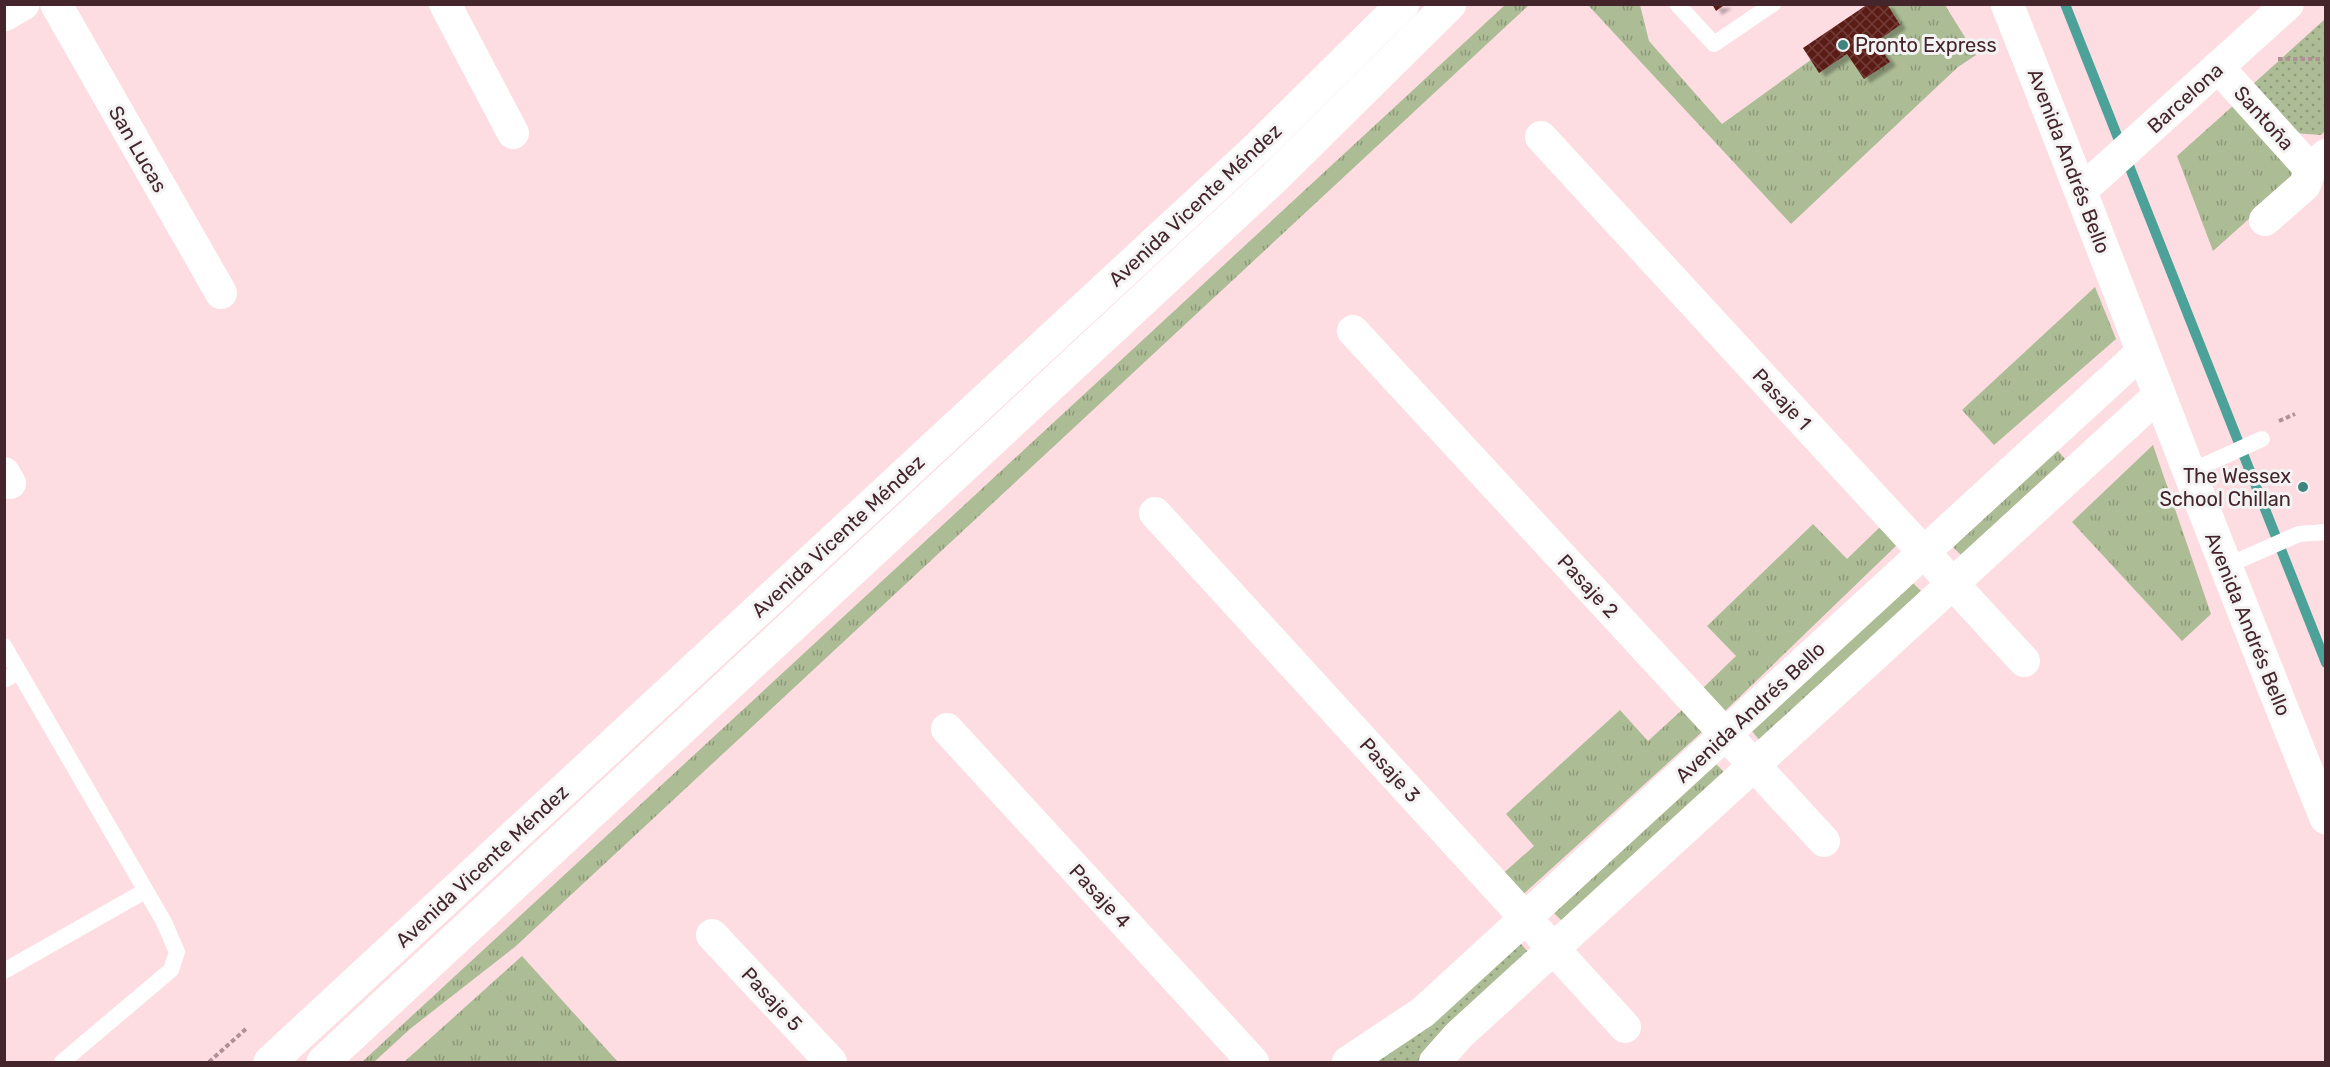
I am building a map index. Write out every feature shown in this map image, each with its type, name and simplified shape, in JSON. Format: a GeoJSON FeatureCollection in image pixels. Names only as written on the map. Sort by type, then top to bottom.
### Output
{"type":"FeatureCollection","features":[{"type":"Feature","properties":{"kind":"main road"},"geometry":{"type":"LineString","coordinates":[[4,15],[23,4]]}},
{"type":"Feature","properties":{"kind":"main road","name":"Avenida Vicente Méndez"},"geometry":{"type":"LineString","coordinates":[[270,1062],[1255,150],[1403,4]]}},
{"type":"Feature","properties":{"kind":"main road","name":"Avenida Vicente Méndez"},"geometry":{"type":"LineString","coordinates":[[323,1062],[1275,177],[1450,4]]}},
{"type":"Feature","properties":{"kind":"main road","name":"Avenida Andrés Bello"},"geometry":{"type":"LineString","coordinates":[[2007,4],[2143,351],[2224,567],[2325,818]]}},
{"type":"Feature","properties":{"kind":"street","name":"San Lucas"},"geometry":{"type":"LineString","coordinates":[[56,4],[220,293]]}},
{"type":"Feature","properties":{"kind":"street"},"geometry":{"type":"LineString","coordinates":[[445,4],[513,133]]}},
{"type":"Feature","properties":{"kind":"street","name":"Barcelona"},"geometry":{"type":"LineString","coordinates":[[2081,191],[2288,4]]}},
{"type":"Feature","properties":{"kind":"street","name":"Santoña"},"geometry":{"type":"LineString","coordinates":[[2218,68],[2318,162],[2305,185],[2265,220]]}},
{"type":"Feature","properties":{"kind":"street","name":"Pasaje 1"},"geometry":{"type":"LineString","coordinates":[[1541,137],[2024,661]]}},
{"type":"Feature","properties":{"kind":"street","name":"Pasaje 2"},"geometry":{"type":"LineString","coordinates":[[1353,331],[1824,841]]}},
{"type":"Feature","properties":{"kind":"street","name":"Avenida Andrés Bello"},"geometry":{"type":"LineString","coordinates":[[1348,1062],[1423,1012],[2143,351]]}},
{"type":"Feature","properties":{"kind":"street","name":"Avenida Andrés Bello"},"geometry":{"type":"LineString","coordinates":[[1435,1062],[1459,1035],[1553,948],[2159,395]]}},
{"type":"Feature","properties":{"kind":"street","name":"Pasaje 3"},"geometry":{"type":"LineString","coordinates":[[1155,513],[1625,1028]]}},
{"type":"Feature","properties":{"kind":"street","name":"Pasaje 4"},"geometry":{"type":"LineString","coordinates":[[946,729],[1253,1062]]}},
{"type":"Feature","properties":{"kind":"street","name":"Pasaje 5"},"geometry":{"type":"LineString","coordinates":[[712,935],[831,1062]]}},
{"type":"Feature","properties":{"kind":"lane"},"geometry":{"type":"LineString","coordinates":[[1677,4],[1714,44],[1773,4]]}},
{"type":"Feature","properties":{"kind":"lane"},"geometry":{"type":"LineString","coordinates":[[2189,472],[2262,439]]}},
{"type":"Feature","properties":{"kind":"lane"},"geometry":{"type":"LineString","coordinates":[[2224,567],[2299,534],[2325,532]]}},
{"type":"Feature","properties":{"kind":"lane"},"geometry":{"type":"LineString","coordinates":[[4,646],[12,676],[164,922],[177,952],[171,970],[62,1062]]}},
{"type":"Feature","properties":{"kind":"lane"},"geometry":{"type":"LineString","coordinates":[[4,971],[145,891]]}},
{"type":"Feature","properties":{"kind":"path"},"geometry":{"type":"LineString","coordinates":[[2274,59],[2325,59]]}},
{"type":"Feature","properties":{"kind":"path"},"geometry":{"type":"LineString","coordinates":[[209,1062],[248,1027]]}},
{"type":"Feature","properties":{"kind":"green space"},"geometry":{"type":"Polygon","coordinates":[[[1505,5],[1529,5],[516,946],[410,1029],[374,1062],[362,1062],[1505,5]]]}},
{"type":"Feature","properties":{"kind":"green space"},"geometry":{"type":"Polygon","coordinates":[[[1588,5],[1640,5],[1649,41],[1722,124],[1887,5],[1945,5],[1976,55],[1958,67],[1791,224],[1588,5]]]}},
{"type":"Feature","properties":{"kind":"green space"},"geometry":{"type":"Polygon","coordinates":[[[2325,19],[2325,131],[2321,135],[2294,133],[2252,85],[2325,19]]]}},
{"type":"Feature","properties":{"kind":"green space"},"geometry":{"type":"Polygon","coordinates":[[[2235,104],[2298,175],[2213,251],[2177,156],[2235,104]]]}},
{"type":"Feature","properties":{"kind":"green space"},"geometry":{"type":"Polygon","coordinates":[[[2095,287],[2116,339],[1994,445],[1962,410],[2095,287]]]}},
{"type":"Feature","properties":{"kind":"green space"},"geometry":{"type":"Polygon","coordinates":[[[2153,445],[2211,614],[2182,641],[2072,522],[2153,445]]]}},
{"type":"Feature","properties":{"kind":"green space"},"geometry":{"type":"Polygon","coordinates":[[[2057,450],[2065,459],[1961,555],[1953,547],[2057,450]]]}},
{"type":"Feature","properties":{"kind":"green space"},"geometry":{"type":"Polygon","coordinates":[[[1813,524],[1847,559],[1881,526],[1898,544],[1725,711],[1703,688],[1736,656],[1707,626],[1813,524]]]}},
{"type":"Feature","properties":{"kind":"green space"},"geometry":{"type":"Polygon","coordinates":[[[1912,582],[1921,591],[1760,741],[1752,731],[1912,582]]]}},
{"type":"Feature","properties":{"kind":"green space"},"geometry":{"type":"Polygon","coordinates":[[[1620,710],[1648,741],[1682,710],[1702,732],[1518,899],[1498,878],[1534,846],[1506,814],[1620,710]]]}},
{"type":"Feature","properties":{"kind":"green space"},"geometry":{"type":"Polygon","coordinates":[[[1715,763],[1724,772],[1563,922],[1554,913],[1715,763]]]}},
{"type":"Feature","properties":{"kind":"green space"},"geometry":{"type":"Polygon","coordinates":[[[1521,944],[1528,952],[1444,1031],[1419,1062],[1374,1062],[1434,1020],[1521,944]]]}},
{"type":"Feature","properties":{"kind":"green space"},"geometry":{"type":"Polygon","coordinates":[[[522,956],[618,1062],[404,1062],[522,956]]]}},
{"type":"Feature","properties":{"kind":"building"},"geometry":{"type":"Polygon","coordinates":[[[1712,4],[1726,4],[1716,11],[1712,4]]]}},
{"type":"Feature","properties":{"kind":"building","name":"Pronto Express"},"geometry":{"type":"Polygon","coordinates":[[[1868,4],[1887,4],[1900,25],[1876,42],[1890,62],[1864,79],[1847,54],[1819,73],[1803,48],[1868,4]]]}},
{"type":"Feature","properties":{"kind":"waterway"},"geometry":{"type":"LineString","coordinates":[[2065,4],[2326,663]]}},
{"type":"Feature","properties":{"kind":"place","name":"Pronto Express"},"geometry":{"type":"Point","coordinates":[1843,45]}},
{"type":"Feature","properties":{"kind":"place","name":"The Wessex School Chillan"},"geometry":{"type":"Point","coordinates":[2303,487]}}]}
